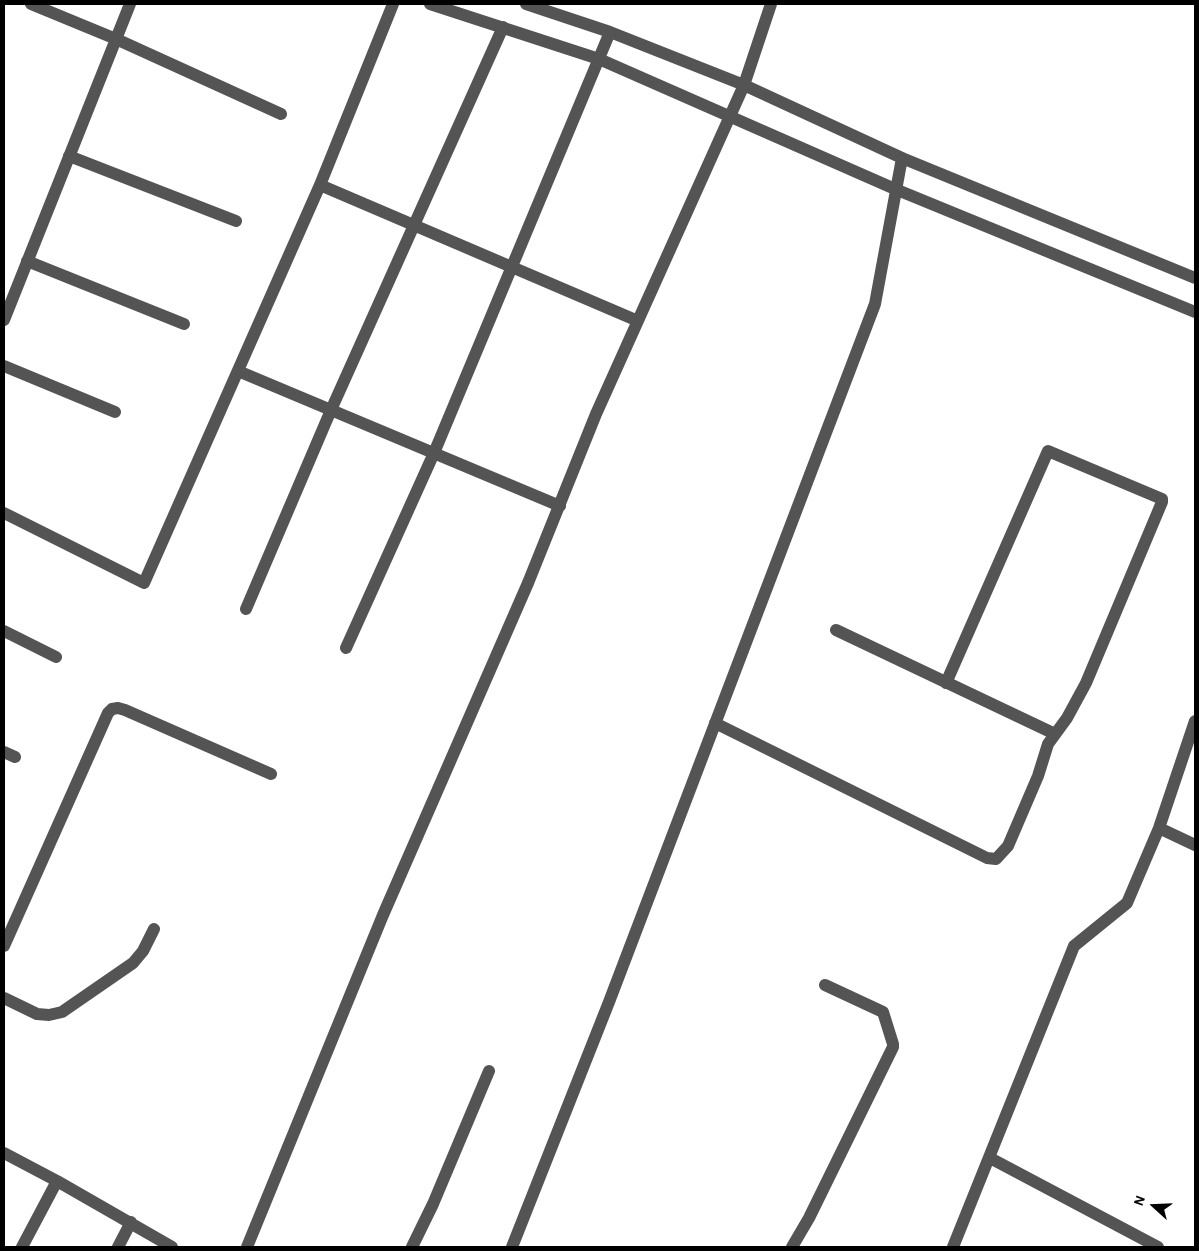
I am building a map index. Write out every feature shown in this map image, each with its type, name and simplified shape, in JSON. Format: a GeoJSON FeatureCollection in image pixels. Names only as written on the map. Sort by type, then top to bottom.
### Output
{"type":"FeatureCollection","features":[{"type":"Feature","properties":{"kind":"street"},"geometry":{"type":"LineString","coordinates":[[31,4],[281,114]]}},
{"type":"Feature","properties":{"kind":"street"},"geometry":{"type":"LineString","coordinates":[[4,320],[130,4]]}},
{"type":"Feature","properties":{"kind":"street"},"geometry":{"type":"LineString","coordinates":[[4,513],[144,582],[320,186],[392,4]]}},
{"type":"Feature","properties":{"kind":"street"},"geometry":{"type":"LineString","coordinates":[[430,4],[599,59],[895,189],[1195,312]]}},
{"type":"Feature","properties":{"kind":"street"},"geometry":{"type":"LineString","coordinates":[[526,4],[610,32],[744,85],[902,158],[1195,278]]}},
{"type":"Feature","properties":{"kind":"street"},"geometry":{"type":"LineString","coordinates":[[247,1247],[384,915],[528,583],[596,414],[744,85],[771,4]]}},
{"type":"Feature","properties":{"kind":"street"},"geometry":{"type":"LineString","coordinates":[[246,609],[331,410],[503,27]]}},
{"type":"Feature","properties":{"kind":"street"},"geometry":{"type":"LineString","coordinates":[[346,648],[434,453],[513,268],[610,32]]}},
{"type":"Feature","properties":{"kind":"street"},"geometry":{"type":"LineString","coordinates":[[69,156],[236,221]]}},
{"type":"Feature","properties":{"kind":"street"},"geometry":{"type":"LineString","coordinates":[[512,1247],[613,993],[875,304],[902,158]]}},
{"type":"Feature","properties":{"kind":"street"},"geometry":{"type":"LineString","coordinates":[[320,186],[638,321]]}},
{"type":"Feature","properties":{"kind":"street"},"geometry":{"type":"LineString","coordinates":[[27,261],[184,324]]}},
{"type":"Feature","properties":{"kind":"street"},"geometry":{"type":"LineString","coordinates":[[4,366],[115,412]]}},
{"type":"Feature","properties":{"kind":"street"},"geometry":{"type":"LineString","coordinates":[[238,371],[560,506]]}},
{"type":"Feature","properties":{"kind":"street"},"geometry":{"type":"LineString","coordinates":[[716,723],[987,858],[996,859],[1008,846],[1038,776],[1048,744],[1067,718],[1086,683],[1162,499],[1048,451],[946,683]]}},
{"type":"Feature","properties":{"kind":"street"},"geometry":{"type":"LineString","coordinates":[[836,630],[1055,734]]}},
{"type":"Feature","properties":{"kind":"street"},"geometry":{"type":"LineString","coordinates":[[4,631],[56,657]]}},
{"type":"Feature","properties":{"kind":"street"},"geometry":{"type":"LineString","coordinates":[[4,946],[108,713],[112,709],[125,710],[271,774]]}},
{"type":"Feature","properties":{"kind":"street"},"geometry":{"type":"LineString","coordinates":[[953,1247],[1074,946],[1127,903],[1159,828],[1195,721]]}},
{"type":"Feature","properties":{"kind":"street"},"geometry":{"type":"LineString","coordinates":[[1159,828],[1195,845]]}},
{"type":"Feature","properties":{"kind":"street"},"geometry":{"type":"LineString","coordinates":[[4,998],[37,1014],[49,1015],[62,1012],[133,963],[143,951],[154,929]]}},
{"type":"Feature","properties":{"kind":"street"},"geometry":{"type":"LineString","coordinates":[[792,1247],[809,1218],[893,1048],[882,1012],[825,985]]}},
{"type":"Feature","properties":{"kind":"street"},"geometry":{"type":"LineString","coordinates":[[412,1247],[433,1204],[489,1071]]}},
{"type":"Feature","properties":{"kind":"street"},"geometry":{"type":"LineString","coordinates":[[4,1153],[131,1222],[172,1247]]}},
{"type":"Feature","properties":{"kind":"street"},"geometry":{"type":"LineString","coordinates":[[990,1158],[1158,1247]]}},
{"type":"Feature","properties":{"kind":"street"},"geometry":{"type":"LineString","coordinates":[[22,1247],[56,1181]]}},
{"type":"Feature","properties":{"kind":"street"},"geometry":{"type":"LineString","coordinates":[[118,1247],[131,1222]]}}]}
